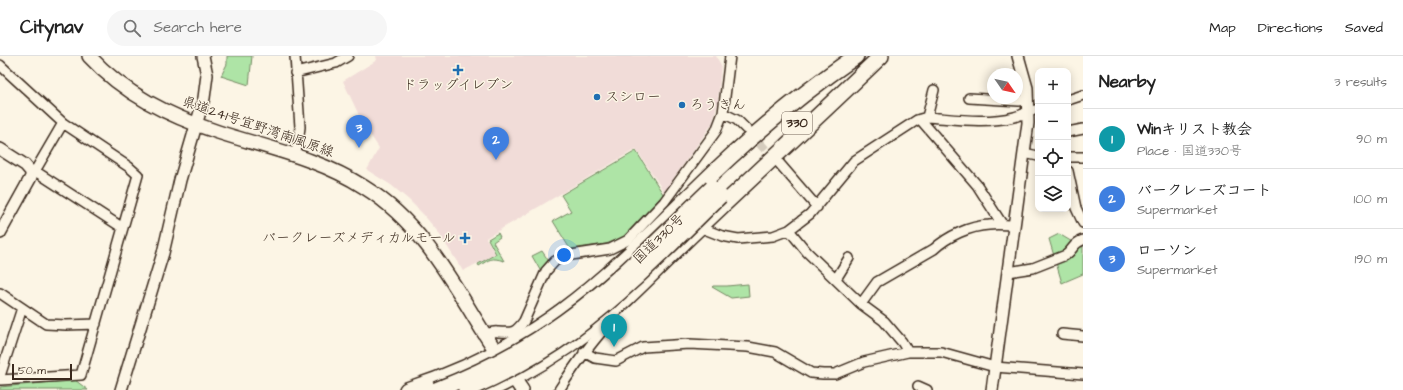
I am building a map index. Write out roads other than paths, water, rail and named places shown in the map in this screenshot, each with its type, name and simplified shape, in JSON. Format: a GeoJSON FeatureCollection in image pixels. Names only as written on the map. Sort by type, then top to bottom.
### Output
{"type":"FeatureCollection","features":[{"type":"Feature","properties":{"kind":"highway"},"geometry":{"type":"LineString","coordinates":[[407,390],[456,372],[496,352],[533,331],[563,310],[590,289],[636,248],[728,158],[765,125],[818,82],[856,56]]}},
{"type":"Feature","properties":{"kind":"highway","name":"国道330号"},"geometry":{"type":"LineString","coordinates":[[466,390],[522,363],[577,328],[597,312],[633,280],[716,192],[766,136],[861,56]]}},
{"type":"Feature","properties":{"kind":"highway"},"geometry":{"type":"LineString","coordinates":[[489,390],[518,384],[560,351],[588,332],[654,273],[699,227],[880,56]]}},
{"type":"Feature","properties":{"kind":"highway","name":"国道330号"},"geometry":{"type":"LineString","coordinates":[[436,390],[466,378],[504,359],[565,321],[787,132],[880,56]]}},
{"type":"Feature","properties":{"kind":"main road","name":"県道241号宜野湾南風原線"},"geometry":{"type":"LineString","coordinates":[[89,56],[130,92],[159,109],[196,124],[295,155],[333,170],[354,180],[373,192],[404,218],[434,254],[518,384]]}},
{"type":"Feature","properties":{"kind":"street"},"geometry":{"type":"LineString","coordinates":[[121,390],[163,253],[180,180],[206,91],[206,75],[203,56]]}},
{"type":"Feature","properties":{"kind":"street"},"geometry":{"type":"LineString","coordinates":[[295,56],[300,127],[295,155]]}},
{"type":"Feature","properties":{"kind":"street"},"geometry":{"type":"LineString","coordinates":[[295,73],[336,64],[348,56]]}},
{"type":"Feature","properties":{"kind":"street"},"geometry":{"type":"LineString","coordinates":[[485,334],[497,331],[508,333],[519,328],[524,321],[546,271],[555,261],[565,256],[610,249],[628,240],[650,219],[716,132],[723,113],[730,56]]}},
{"type":"Feature","properties":{"kind":"street"},"geometry":{"type":"LineString","coordinates":[[992,390],[1024,153],[1033,110],[1028,99],[1025,78],[1018,56]]}},
{"type":"Feature","properties":{"kind":"street"},"geometry":{"type":"LineString","coordinates":[[0,65],[63,123],[129,167],[138,175],[81,376],[0,380]]}},
{"type":"Feature","properties":{"kind":"street"},"geometry":{"type":"LineString","coordinates":[[923,118],[934,90]]}},
{"type":"Feature","properties":{"kind":"street"},"geometry":{"type":"LineString","coordinates":[[1071,99],[1083,95]]}},
{"type":"Feature","properties":{"kind":"street"},"geometry":{"type":"LineString","coordinates":[[969,98],[1019,101],[1028,99]]}},
{"type":"Feature","properties":{"kind":"street"},"geometry":{"type":"LineString","coordinates":[[699,227],[722,236],[738,239],[773,236],[788,230],[810,214],[854,161],[923,118],[987,121],[1014,117],[1033,110]]}},
{"type":"Feature","properties":{"kind":"street"},"geometry":{"type":"LineString","coordinates":[[723,113],[737,120],[746,129]]}},
{"type":"Feature","properties":{"kind":"street"},"geometry":{"type":"LineString","coordinates":[[923,118],[977,185],[1002,224]]}},
{"type":"Feature","properties":{"kind":"street"},"geometry":{"type":"LineString","coordinates":[[0,233],[33,172],[63,123]]}},
{"type":"Feature","properties":{"kind":"street"},"geometry":{"type":"LineString","coordinates":[[1071,131],[1083,129]]}},
{"type":"Feature","properties":{"kind":"street"},"geometry":{"type":"LineString","coordinates":[[0,149],[33,172],[123,228]]}},
{"type":"Feature","properties":{"kind":"street"},"geometry":{"type":"LineString","coordinates":[[1024,153],[1035,155]]}},
{"type":"Feature","properties":{"kind":"street"},"geometry":{"type":"LineString","coordinates":[[1071,157],[1083,157]]}},
{"type":"Feature","properties":{"kind":"street"},"geometry":{"type":"LineString","coordinates":[[779,164],[817,207]]}},
{"type":"Feature","properties":{"kind":"street"},"geometry":{"type":"LineString","coordinates":[[1070,176],[1083,223]]}},
{"type":"Feature","properties":{"kind":"street"},"geometry":{"type":"LineString","coordinates":[[861,304],[877,282],[959,233],[988,225],[1014,225]]}},
{"type":"Feature","properties":{"kind":"street"},"geometry":{"type":"LineString","coordinates":[[788,230],[807,252],[861,304],[884,321],[902,342],[908,352]]}},
{"type":"Feature","properties":{"kind":"street"},"geometry":{"type":"LineString","coordinates":[[1008,272],[1033,268],[1066,255],[1070,252],[1073,245],[1078,241],[1083,240]]}},
{"type":"Feature","properties":{"kind":"street"},"geometry":{"type":"LineString","coordinates":[[836,280],[850,258]]}},
{"type":"Feature","properties":{"kind":"street"},"geometry":{"type":"LineString","coordinates":[[558,390],[584,352],[654,273]]}},
{"type":"Feature","properties":{"kind":"street"},"geometry":{"type":"LineString","coordinates":[[0,293],[46,324],[96,324]]}},
{"type":"Feature","properties":{"kind":"street"},"geometry":{"type":"LineString","coordinates":[[0,376],[22,308]]}},
{"type":"Feature","properties":{"kind":"street"},"geometry":{"type":"LineString","coordinates":[[1062,334],[1083,336]]}},
{"type":"Feature","properties":{"kind":"street"},"geometry":{"type":"LineString","coordinates":[[584,352],[595,358],[616,361],[643,347],[689,344],[748,347],[775,352],[811,373],[823,374],[835,374],[864,362],[908,352],[941,352],[995,366],[1083,374]]}},
{"type":"Feature","properties":{"kind":"street"},"geometry":{"type":"LineString","coordinates":[[918,386],[927,390]]}},
{"type":"Feature","properties":{"kind":"tunnel"},"geometry":{"type":"LineString","coordinates":[[750,133],[777,162]]}},
{"type":"Feature","properties":{"kind":"place","name":"ドラッグイレブン"},"geometry":{"type":"Point","coordinates":[458,70]}},
{"type":"Feature","properties":{"kind":"place","name":"スシロー"},"geometry":{"type":"Point","coordinates":[597,97]}},
{"type":"Feature","properties":{"kind":"place","name":"ろうきん"},"geometry":{"type":"Point","coordinates":[682,105]}},
{"type":"Feature","properties":{"kind":"place","name":"ローソン"},"geometry":{"type":"Point","coordinates":[359,148]}},
{"type":"Feature","properties":{"kind":"place","name":"バークレーズコート"},"geometry":{"type":"Point","coordinates":[496,160]}},
{"type":"Feature","properties":{"kind":"place","name":"バークレーズメディカルモール"},"geometry":{"type":"Point","coordinates":[465,238]}},
{"type":"Feature","properties":{"kind":"place","name":"Winキリスト教会"},"geometry":{"type":"Point","coordinates":[614,347]}}]}
